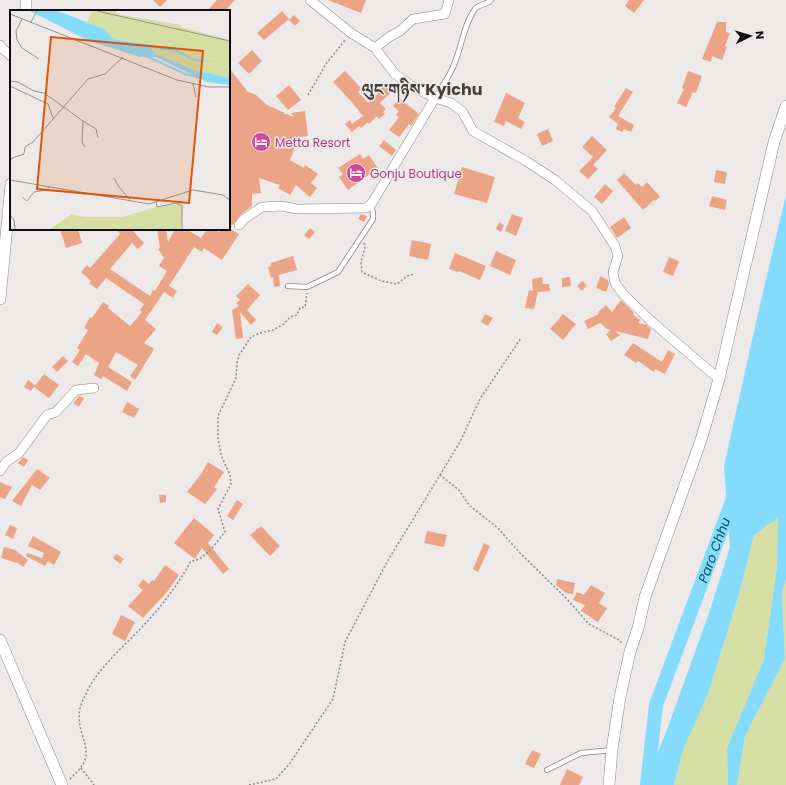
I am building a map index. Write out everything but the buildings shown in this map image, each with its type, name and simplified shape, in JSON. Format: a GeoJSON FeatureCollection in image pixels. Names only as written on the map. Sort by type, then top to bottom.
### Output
{"type":"FeatureCollection","features":[{"type":"Feature","properties":{"kind":"street"},"geometry":{"type":"LineString","coordinates":[[310,0],[351,33],[375,48],[395,74],[410,85],[435,98],[450,103],[462,111],[473,132],[526,161],[556,180],[592,211],[615,246],[618,256],[613,272],[615,283],[623,294],[651,321],[719,379]]}},
{"type":"Feature","properties":{"kind":"street"},"geometry":{"type":"LineString","coordinates":[[375,48],[389,37],[400,31],[413,19],[445,14],[449,0]]}},
{"type":"Feature","properties":{"kind":"street"},"geometry":{"type":"LineString","coordinates":[[0,44],[10,55]]}},
{"type":"Feature","properties":{"kind":"street"},"geometry":{"type":"LineString","coordinates":[[239,225],[244,219],[262,207],[282,206],[296,209],[366,208],[370,204],[435,98]]}},
{"type":"Feature","properties":{"kind":"street"},"geometry":{"type":"LineString","coordinates":[[609,785],[612,750],[620,697],[630,652],[638,628],[645,597],[701,440],[719,379],[774,142],[786,106]]}},
{"type":"Feature","properties":{"kind":"street"},"geometry":{"type":"LineString","coordinates":[[0,299],[10,194]]}},
{"type":"Feature","properties":{"kind":"street"},"geometry":{"type":"LineString","coordinates":[[0,471],[6,462],[19,453],[47,415],[56,412],[76,390],[94,388]]}},
{"type":"Feature","properties":{"kind":"street"},"geometry":{"type":"LineString","coordinates":[[0,640],[65,783]]}},
{"type":"Feature","properties":{"kind":"lane"},"geometry":{"type":"LineString","coordinates":[[435,98],[455,63],[467,23],[476,8],[490,2],[491,0]]}},
{"type":"Feature","properties":{"kind":"lane"},"geometry":{"type":"LineString","coordinates":[[288,286],[307,287],[338,272],[373,219],[373,212],[370,204]]}},
{"type":"Feature","properties":{"kind":"lane"},"geometry":{"type":"LineString","coordinates":[[547,770],[581,754],[612,750]]}},
{"type":"Feature","properties":{"kind":"path"},"geometry":{"type":"LineString","coordinates":[[308,94],[326,64],[351,33]]}},
{"type":"Feature","properties":{"kind":"path"},"geometry":{"type":"LineString","coordinates":[[362,235],[365,247],[361,262],[362,272],[381,281],[397,284],[407,276],[414,274]]}},
{"type":"Feature","properties":{"kind":"path"},"geometry":{"type":"LineString","coordinates":[[65,783],[81,768],[85,759],[86,749],[79,726],[79,716],[83,700],[98,674],[152,617],[180,581],[191,562],[196,561],[205,555],[225,532],[218,509],[231,484],[230,475],[221,455],[218,438],[218,416],[236,378],[239,355],[251,337],[273,330],[284,324],[290,317],[297,315],[300,308],[305,307],[307,287]]}},
{"type":"Feature","properties":{"kind":"path"},"geometry":{"type":"LineString","coordinates":[[249,785],[276,779],[290,763],[333,699],[345,642],[386,562],[460,442],[480,399],[521,338]]}},
{"type":"Feature","properties":{"kind":"path"},"geometry":{"type":"LineString","coordinates":[[440,475],[459,490],[470,506],[498,528],[519,552],[589,624],[619,640],[630,652]]}},
{"type":"Feature","properties":{"kind":"path"},"geometry":{"type":"LineString","coordinates":[[81,768],[94,785]]}},
{"type":"Feature","properties":{"kind":"green space"},"geometry":{"type":"Polygon","coordinates":[[[778,518],[777,566],[764,659],[727,748],[728,785],[674,785],[683,750],[708,694],[740,591],[754,535],[778,518]]]}},
{"type":"Feature","properties":{"kind":"green space"},"geometry":{"type":"Polygon","coordinates":[[[786,579],[786,785],[737,785],[745,736],[785,659],[782,594],[786,579]]]}},
{"type":"Feature","properties":{"kind":"water"},"geometry":{"type":"Polygon","coordinates":[[[786,195],[786,579],[782,594],[785,659],[745,736],[737,785],[728,785],[727,748],[764,659],[777,566],[778,518],[754,535],[740,591],[708,694],[683,750],[674,785],[644,785],[665,735],[708,616],[730,547],[724,466],[786,195]]]}},
{"type":"Feature","properties":{"kind":"waterway","name":"Paro Chhu"},"geometry":{"type":"LineString","coordinates":[[647,785],[656,705],[734,496]]}},
{"type":"Feature","properties":{"kind":"place","name":"Metta Resort"},"geometry":{"type":"Point","coordinates":[261,142]}},
{"type":"Feature","properties":{"kind":"place","name":"Gonju Boutique"},"geometry":{"type":"Point","coordinates":[356,173]}},
{"type":"Feature","properties":{"kind":"district","name":"ལུང་གཉིས་Kyichu"},"geometry":{"type":"Point","coordinates":[422,89]}}]}
